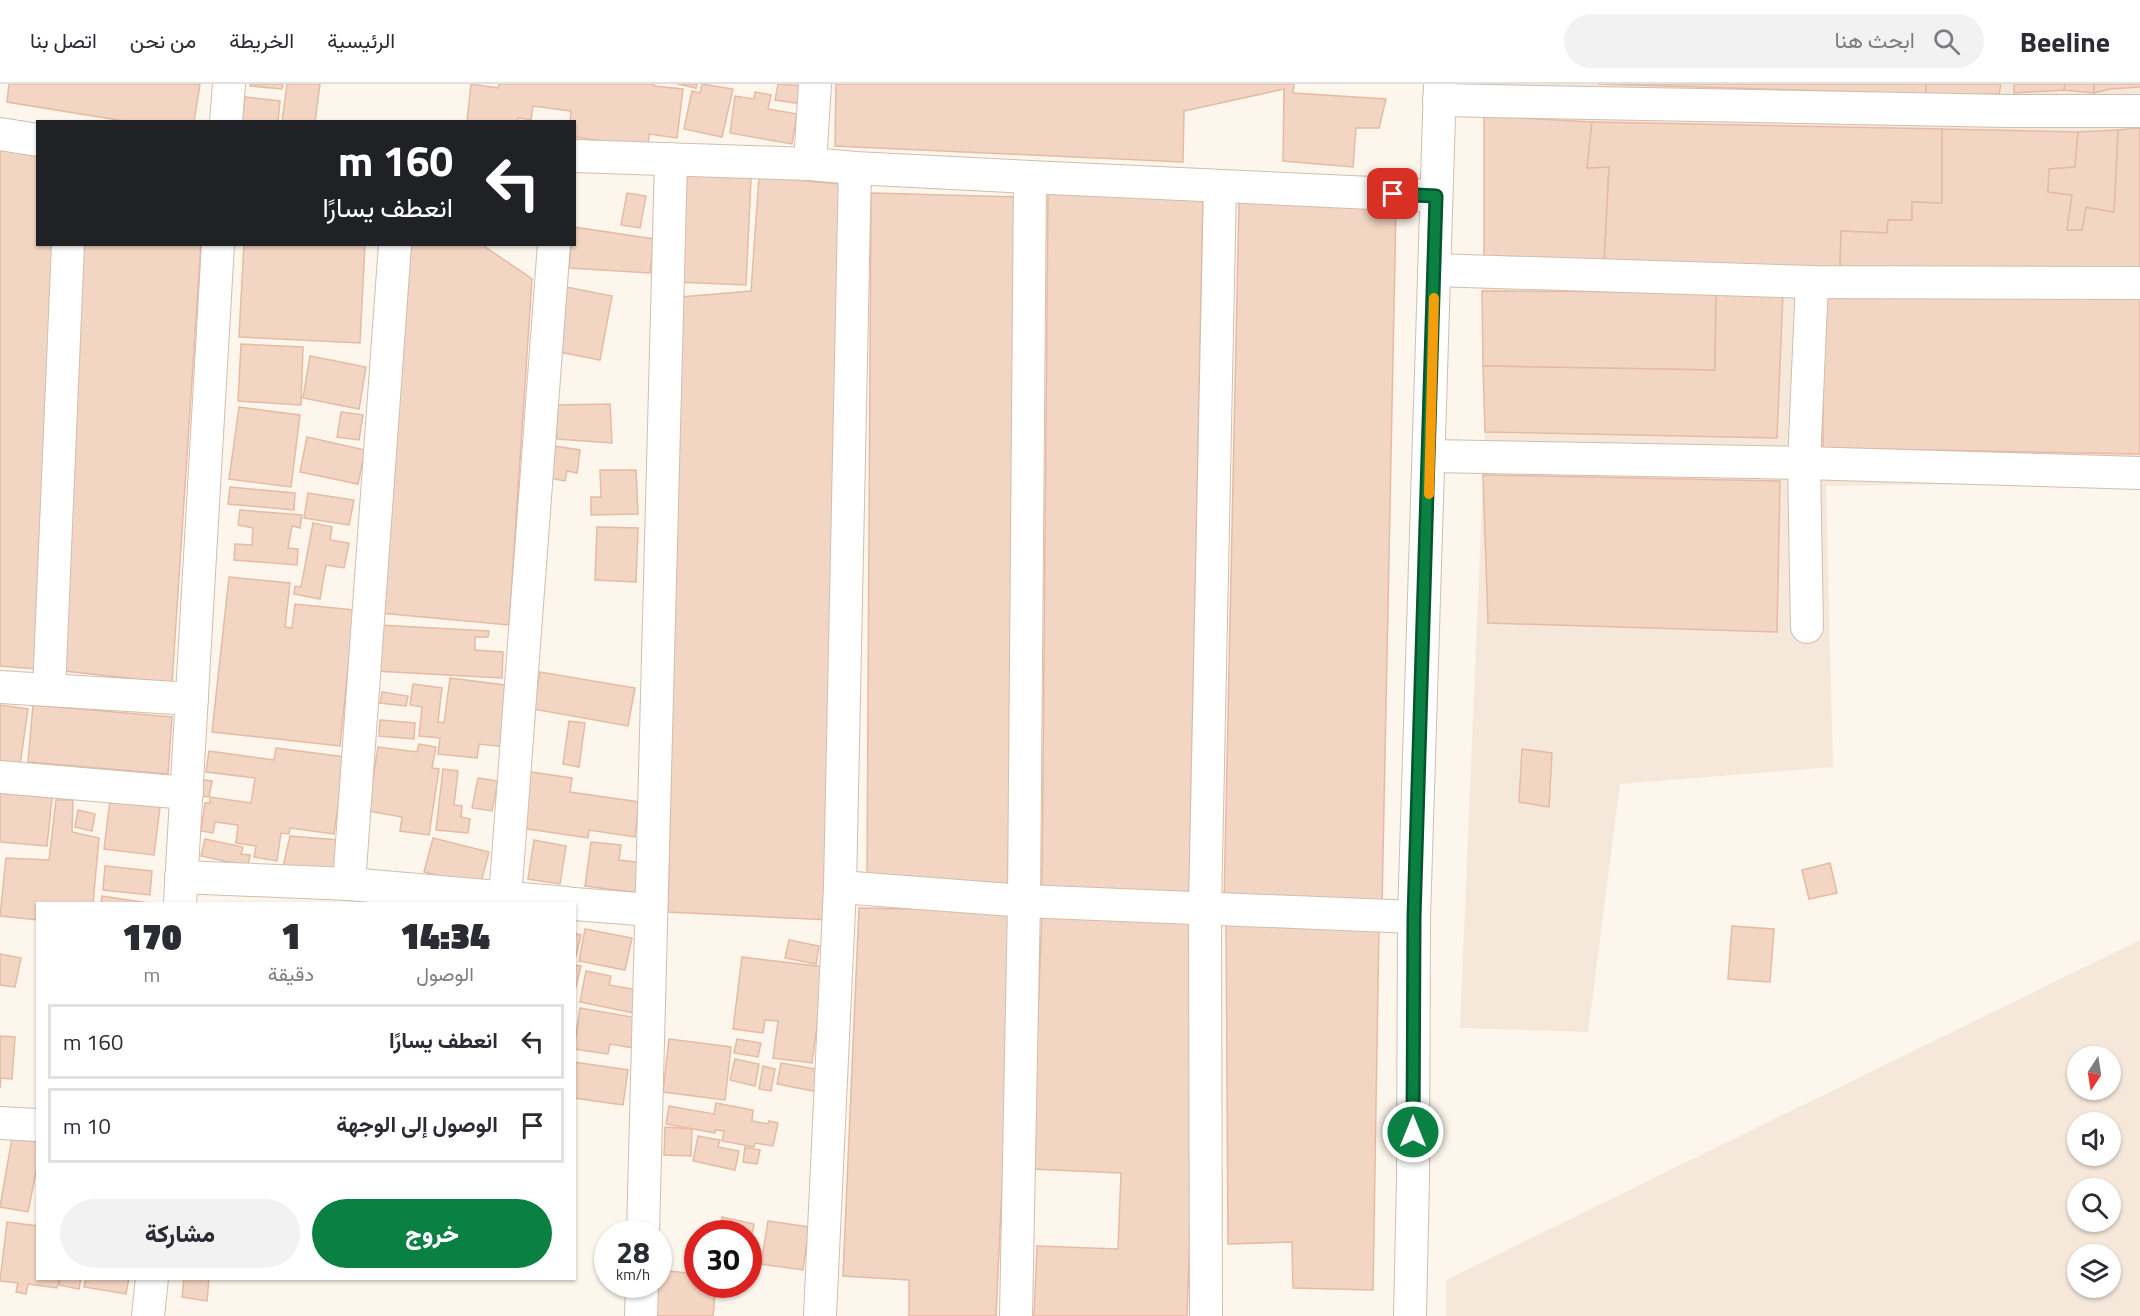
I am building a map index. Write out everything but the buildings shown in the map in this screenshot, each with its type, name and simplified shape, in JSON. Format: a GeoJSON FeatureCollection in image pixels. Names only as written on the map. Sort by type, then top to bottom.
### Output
{"type":"FeatureCollection","features":[{"type":"Feature","properties":{"kind":"street"},"geometry":{"type":"LineString","coordinates":[[226,120],[229,84]]}},
{"type":"Feature","properties":{"kind":"street"},"geometry":{"type":"LineString","coordinates":[[810,164],[815,84]]}},
{"type":"Feature","properties":{"kind":"street"},"geometry":{"type":"LineString","coordinates":[[1410,1316],[1414,917],[1430,456],[1439,92],[1995,111],[2140,111]]}},
{"type":"Feature","properties":{"kind":"street"},"geometry":{"type":"LineString","coordinates":[[0,134],[36,140]]}},
{"type":"Feature","properties":{"kind":"street"},"geometry":{"type":"LineString","coordinates":[[576,156],[810,164],[1436,196]]}},
{"type":"Feature","properties":{"kind":"street"},"geometry":{"type":"LineString","coordinates":[[643,1220],[671,159]]}},
{"type":"Feature","properties":{"kind":"street"},"geometry":{"type":"LineString","coordinates":[[820,1316],[840,887],[855,168]]}},
{"type":"Feature","properties":{"kind":"street"},"geometry":{"type":"LineString","coordinates":[[1016,1316],[1024,901],[1030,177]]}},
{"type":"Feature","properties":{"kind":"street"},"geometry":{"type":"LineString","coordinates":[[1206,1316],[1205,909],[1220,186]]}},
{"type":"Feature","properties":{"kind":"street"},"geometry":{"type":"LineString","coordinates":[[49,690],[68,246]]}},
{"type":"Feature","properties":{"kind":"street"},"geometry":{"type":"LineString","coordinates":[[218,246],[180,890],[349,884],[555,902]]}},
{"type":"Feature","properties":{"kind":"street"},"geometry":{"type":"LineString","coordinates":[[349,884],[395,246]]}},
{"type":"Feature","properties":{"kind":"street"},"geometry":{"type":"LineString","coordinates":[[505,898],[554,246]]}},
{"type":"Feature","properties":{"kind":"street"},"geometry":{"type":"LineString","coordinates":[[1434,270],[1812,282],[2140,283]]}},
{"type":"Feature","properties":{"kind":"street"},"geometry":{"type":"LineString","coordinates":[[1807,627],[1804,463],[1812,282]]}},
{"type":"Feature","properties":{"kind":"street"},"geometry":{"type":"LineString","coordinates":[[1430,456],[1804,463],[2140,473]]}},
{"type":"Feature","properties":{"kind":"street"},"geometry":{"type":"LineString","coordinates":[[0,687],[192,699]]}},
{"type":"Feature","properties":{"kind":"street"},"geometry":{"type":"LineString","coordinates":[[0,777],[187,793]]}},
{"type":"Feature","properties":{"kind":"street"},"geometry":{"type":"LineString","coordinates":[[840,887],[1024,901],[1414,917]]}},
{"type":"Feature","properties":{"kind":"street"},"geometry":{"type":"LineString","coordinates":[[576,904],[651,910]]}},
{"type":"Feature","properties":{"kind":"street"},"geometry":{"type":"LineString","coordinates":[[0,1123],[36,1125]]}},
{"type":"Feature","properties":{"kind":"street"},"geometry":{"type":"LineString","coordinates":[[148,1316],[152,1280]]}},
{"type":"Feature","properties":{"kind":"street"},"geometry":{"type":"LineString","coordinates":[[641,1316],[642,1298]]}},
{"type":"Feature","properties":{"kind":"shaded area"},"geometry":{"type":"Polygon","coordinates":[[[1498,84],[2140,84],[2140,482],[1826,486],[1833,767],[1620,784],[1588,1032],[1460,1028],[1485,432],[1482,291],[1498,84]]]}},
{"type":"Feature","properties":{"kind":"shaded area"},"geometry":{"type":"Polygon","coordinates":[[[2140,940],[2140,1316],[1446,1316],[1446,1280],[2140,940]]]}},
{"type":"Feature","properties":{"kind":"slow traffic"},"geometry":{"type":"LineString","coordinates":[[1429,494],[1434,298]]}},
{"type":"Feature","properties":{"kind":"route"},"geometry":{"type":"LineString","coordinates":[[1393,194],[1436,196],[1430,456],[1414,917],[1413,1132]]}}]}
